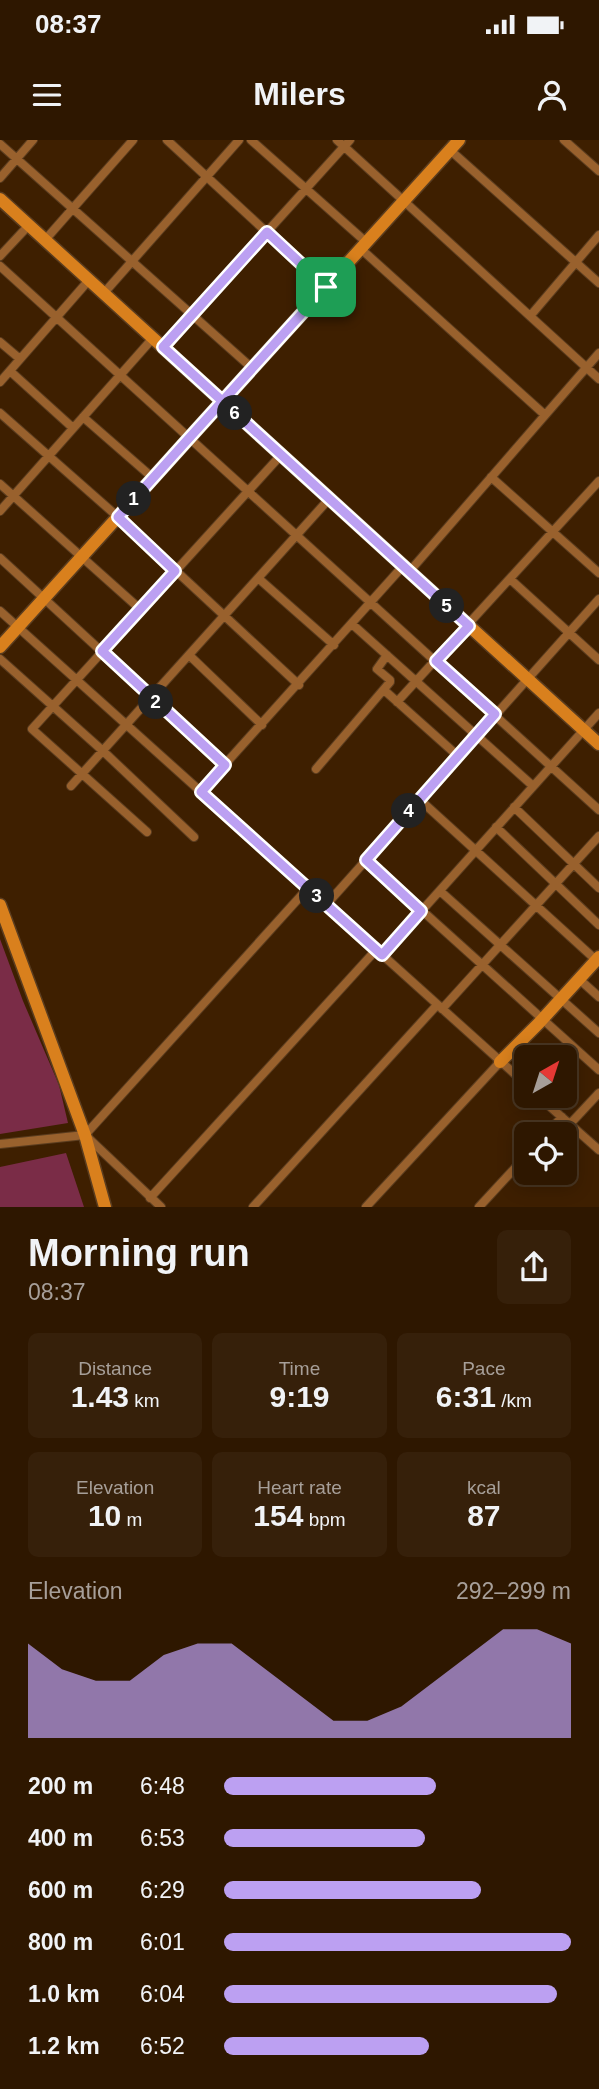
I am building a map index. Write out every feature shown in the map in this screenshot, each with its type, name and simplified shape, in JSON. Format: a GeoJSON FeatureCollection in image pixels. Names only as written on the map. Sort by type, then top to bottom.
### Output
{"type":"FeatureCollection","features":[{"type":"Feature","properties":{"kind":"street"},"geometry":{"type":"LineString","coordinates":[[0,178],[33,140]]}},
{"type":"Feature","properties":{"kind":"street"},"geometry":{"type":"LineString","coordinates":[[45,240],[132,140]]}},
{"type":"Feature","properties":{"kind":"street"},"geometry":{"type":"LineString","coordinates":[[167,140],[326,287]]}},
{"type":"Feature","properties":{"kind":"street"},"geometry":{"type":"LineString","coordinates":[[104,293],[239,140]]}},
{"type":"Feature","properties":{"kind":"street"},"geometry":{"type":"LineString","coordinates":[[251,140],[306,188],[364,246],[545,415]]}},
{"type":"Feature","properties":{"kind":"street"},"geometry":{"type":"LineString","coordinates":[[565,140],[599,171]]}},
{"type":"Feature","properties":{"kind":"street"},"geometry":{"type":"LineString","coordinates":[[163,347],[306,188],[343,142],[599,379]]}},
{"type":"Feature","properties":{"kind":"street"},"geometry":{"type":"LineString","coordinates":[[0,144],[252,368]]}},
{"type":"Feature","properties":{"kind":"street"},"geometry":{"type":"LineString","coordinates":[[0,647],[364,246],[453,144],[599,283]]}},
{"type":"Feature","properties":{"kind":"street"},"geometry":{"type":"LineString","coordinates":[[0,199],[599,744]]}},
{"type":"Feature","properties":{"kind":"street"},"geometry":{"type":"LineString","coordinates":[[0,256],[29,225]]}},
{"type":"Feature","properties":{"kind":"street"},"geometry":{"type":"LineString","coordinates":[[531,315],[599,234]]}},
{"type":"Feature","properties":{"kind":"street"},"geometry":{"type":"LineString","coordinates":[[0,266],[599,810]]}},
{"type":"Feature","properties":{"kind":"street"},"geometry":{"type":"LineString","coordinates":[[0,382],[89,280]]}},
{"type":"Feature","properties":{"kind":"street"},"geometry":{"type":"LineString","coordinates":[[0,511],[153,338]]}},
{"type":"Feature","properties":{"kind":"street"},"geometry":{"type":"LineString","coordinates":[[0,342],[20,359]]}},
{"type":"Feature","properties":{"kind":"street"},"geometry":{"type":"LineString","coordinates":[[201,792],[371,603],[491,477],[599,353]]}},
{"type":"Feature","properties":{"kind":"street"},"geometry":{"type":"LineString","coordinates":[[10,371],[73,428]]}},
{"type":"Feature","properties":{"kind":"street"},"geometry":{"type":"LineString","coordinates":[[0,413],[118,517],[299,685]]}},
{"type":"Feature","properties":{"kind":"street"},"geometry":{"type":"LineString","coordinates":[[83,417],[153,478]]}},
{"type":"Feature","properties":{"kind":"street"},"geometry":{"type":"LineString","coordinates":[[147,832],[32,729],[281,455]]}},
{"type":"Feature","properties":{"kind":"street"},"geometry":{"type":"LineString","coordinates":[[491,477],[599,573]]}},
{"type":"Feature","properties":{"kind":"street"},"geometry":{"type":"LineString","coordinates":[[397,702],[599,481]]}},
{"type":"Feature","properties":{"kind":"street"},"geometry":{"type":"LineString","coordinates":[[0,484],[140,609]]}},
{"type":"Feature","properties":{"kind":"street"},"geometry":{"type":"LineString","coordinates":[[71,786],[329,499]]}},
{"type":"Feature","properties":{"kind":"street"},"geometry":{"type":"LineString","coordinates":[[0,558],[225,765]]}},
{"type":"Feature","properties":{"kind":"street"},"geometry":{"type":"LineString","coordinates":[[258,578],[334,645]]}},
{"type":"Feature","properties":{"kind":"street"},"geometry":{"type":"LineString","coordinates":[[510,579],[599,660]]}},
{"type":"Feature","properties":{"kind":"street"},"geometry":{"type":"LineString","coordinates":[[326,905],[599,599]]}},
{"type":"Feature","properties":{"kind":"street"},"geometry":{"type":"LineString","coordinates":[[0,611],[514,1074]]}},
{"type":"Feature","properties":{"kind":"street"},"geometry":{"type":"LineString","coordinates":[[352,624],[533,786]]}},
{"type":"Feature","properties":{"kind":"street"},"geometry":{"type":"LineString","coordinates":[[189,655],[262,724]]}},
{"type":"Feature","properties":{"kind":"street"},"geometry":{"type":"LineString","coordinates":[[316,769],[384,690],[390,680],[377,668],[387,655]]}},
{"type":"Feature","properties":{"kind":"street"},"geometry":{"type":"LineString","coordinates":[[0,659],[194,837]]}},
{"type":"Feature","properties":{"kind":"street"},"geometry":{"type":"LineString","coordinates":[[384,690],[457,756]]}},
{"type":"Feature","properties":{"kind":"street"},"geometry":{"type":"LineString","coordinates":[[150,1198],[379,952],[440,891],[599,713]]}},
{"type":"Feature","properties":{"kind":"street"},"geometry":{"type":"LineString","coordinates":[[366,1207],[598,958],[419,799]]}},
{"type":"Feature","properties":{"kind":"street"},"geometry":{"type":"LineString","coordinates":[[514,807],[599,888]]}},
{"type":"Feature","properties":{"kind":"street"},"geometry":{"type":"LineString","coordinates":[[496,827],[599,925]]}},
{"type":"Feature","properties":{"kind":"street"},"geometry":{"type":"LineString","coordinates":[[253,1207],[573,864],[597,843]]}},
{"type":"Feature","properties":{"kind":"street"},"geometry":{"type":"LineString","coordinates":[[366,860],[599,1070]]}},
{"type":"Feature","properties":{"kind":"street"},"geometry":{"type":"LineString","coordinates":[[0,1144],[85,1135],[308,888]]}},
{"type":"Feature","properties":{"kind":"street"},"geometry":{"type":"LineString","coordinates":[[440,891],[599,1033]]}},
{"type":"Feature","properties":{"kind":"street"},"geometry":{"type":"LineString","coordinates":[[0,905],[85,1135],[105,1207]]}},
{"type":"Feature","properties":{"kind":"street"},"geometry":{"type":"LineString","coordinates":[[579,979],[599,997]]}},
{"type":"Feature","properties":{"kind":"street"},"geometry":{"type":"LineString","coordinates":[[572,1122],[599,1093]]}},
{"type":"Feature","properties":{"kind":"street"},"geometry":{"type":"LineString","coordinates":[[552,1108],[568,1122]]}},
{"type":"Feature","properties":{"kind":"street"},"geometry":{"type":"LineString","coordinates":[[557,1122],[562,1117]]}},
{"type":"Feature","properties":{"kind":"street"},"geometry":{"type":"LineString","coordinates":[[577,1130],[599,1150]]}},
{"type":"Feature","properties":{"kind":"street"},"geometry":{"type":"LineString","coordinates":[[85,1135],[161,1207]]}},
{"type":"Feature","properties":{"kind":"street"},"geometry":{"type":"LineString","coordinates":[[479,1207],[514,1169]]}},
{"type":"Feature","properties":{"kind":"shaded area"},"geometry":{"type":"Polygon","coordinates":[[[0,939],[59,1085],[68,1123],[0,1134],[0,939]]]}},
{"type":"Feature","properties":{"kind":"shaded area"},"geometry":{"type":"Polygon","coordinates":[[[66,1153],[84,1207],[0,1207],[0,1167],[66,1153]]]}},
{"type":"Feature","properties":{"kind":"route"},"geometry":{"type":"LineString","coordinates":[[326,287],[267,232],[163,347],[223,401],[409,572],[469,626],[436,661],[495,714],[366,860],[421,911],[382,955],[201,792],[225,765],[102,651],[175,571],[118,517],[223,401],[289,327],[326,287]]}}]}
